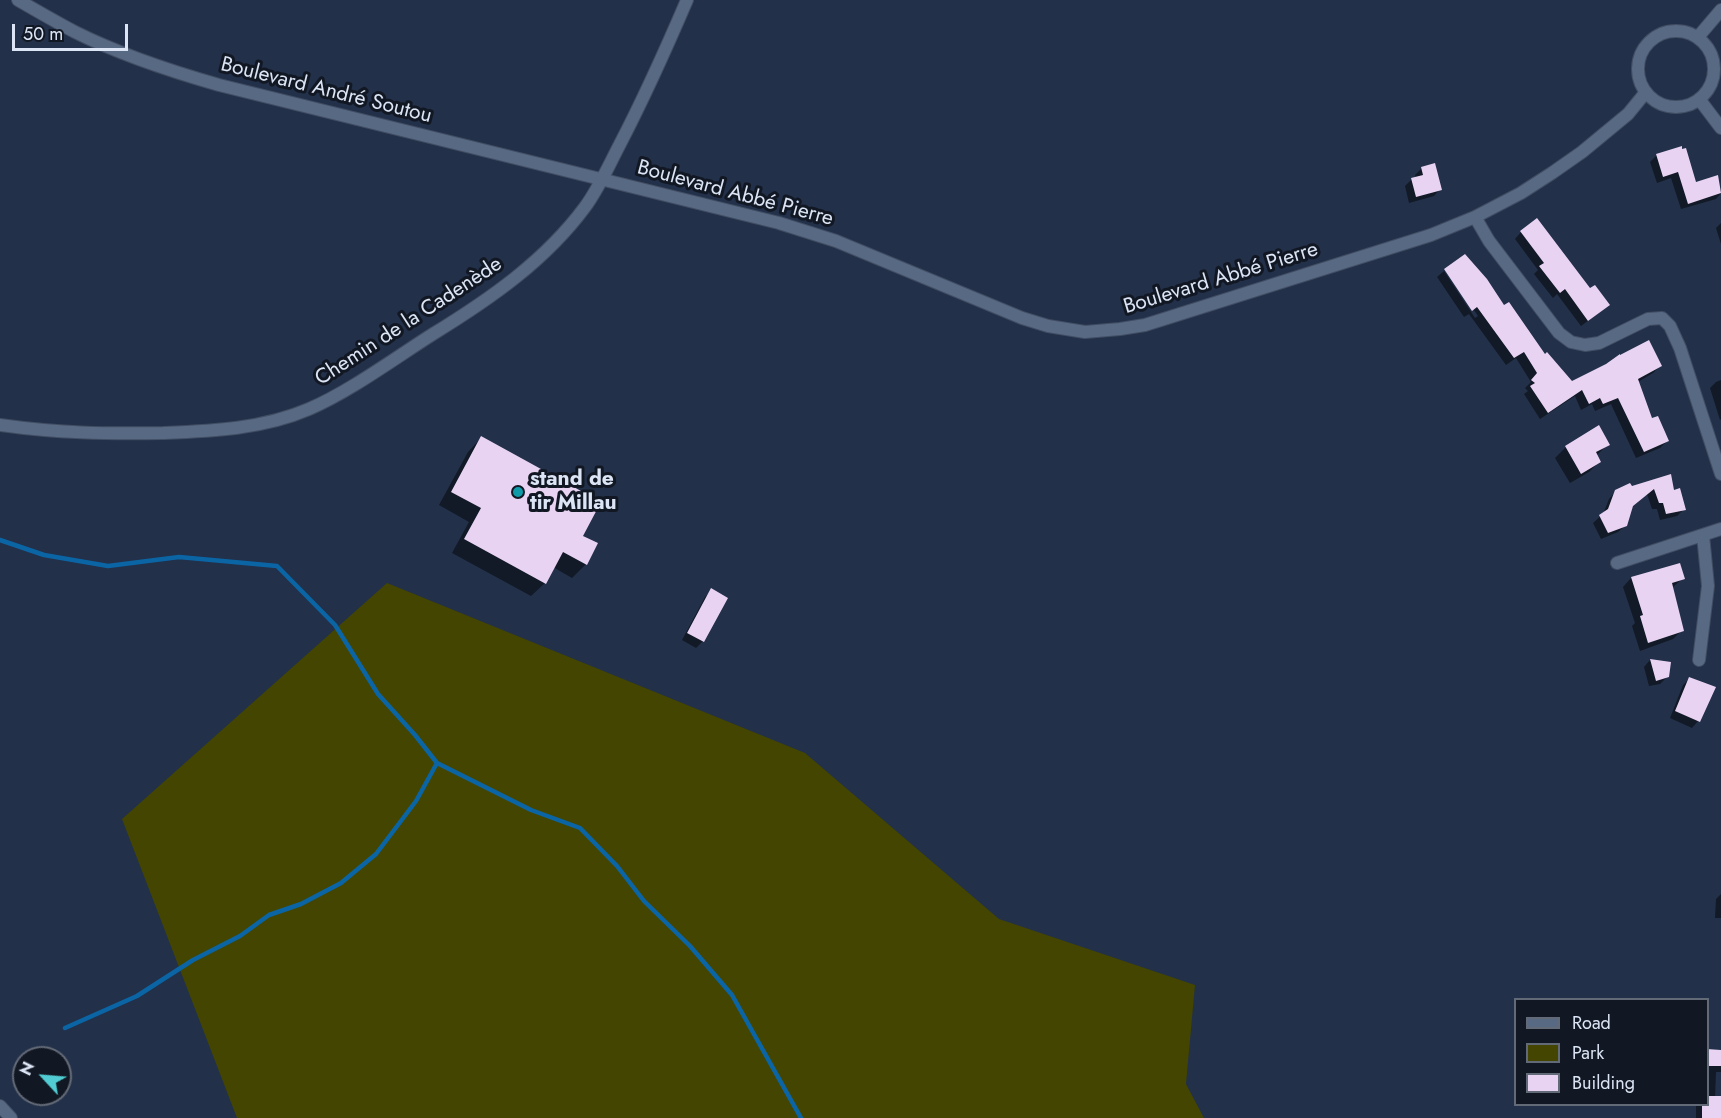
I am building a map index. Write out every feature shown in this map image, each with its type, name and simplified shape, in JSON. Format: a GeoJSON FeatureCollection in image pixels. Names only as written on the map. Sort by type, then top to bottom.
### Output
{"type":"FeatureCollection","features":[{"type":"Feature","properties":{"kind":"street","name":"Boulevard André Soutou"},"geometry":{"type":"LineString","coordinates":[[18,0],[106,46],[181,74],[601,180]]}},
{"type":"Feature","properties":{"kind":"street","name":"Chemin de la Cadenède"},"geometry":{"type":"LineString","coordinates":[[0,425],[48,432],[97,435],[193,432],[247,427],[281,420],[311,408],[348,387],[474,308],[523,273],[554,245],[586,206],[601,180],[654,78],[687,0]]}},
{"type":"Feature","properties":{"kind":"street"},"geometry":{"type":"LineString","coordinates":[[1698,38],[1721,10]]}},
{"type":"Feature","properties":{"kind":"street"},"geometry":{"type":"LineString","coordinates":[[1675,30],[1687,32],[1698,38],[1709,51],[1714,68],[1707,91],[1688,105],[1677,107],[1654,101],[1640,82],[1639,58],[1644,47],[1663,32],[1675,30]]}},
{"type":"Feature","properties":{"kind":"street","name":"Boulevard Abbé Pierre"},"geometry":{"type":"LineString","coordinates":[[601,180],[808,231],[1013,315],[1048,326],[1085,332],[1120,329],[1171,317],[1431,235],[1475,217],[1521,193],[1582,152],[1628,114],[1646,93]]}},
{"type":"Feature","properties":{"kind":"street"},"geometry":{"type":"LineString","coordinates":[[1699,99],[1721,128]]}},
{"type":"Feature","properties":{"kind":"street"},"geometry":{"type":"LineString","coordinates":[[1475,217],[1558,333],[1571,342],[1585,345],[1599,343],[1648,319],[1662,318],[1670,326],[1680,348],[1721,474]]}},
{"type":"Feature","properties":{"kind":"street"},"geometry":{"type":"LineString","coordinates":[[1617,563],[1721,529]]}},
{"type":"Feature","properties":{"kind":"street"},"geometry":{"type":"LineString","coordinates":[[1699,660],[1708,586],[1703,535]]}},
{"type":"Feature","properties":{"kind":"street"},"geometry":{"type":"LineString","coordinates":[[0,1106],[11,1118]]}},
{"type":"Feature","properties":{"kind":"green space"},"geometry":{"type":"Polygon","coordinates":[[[387,583],[805,753],[999,919],[1195,985],[1186,1084],[1204,1118],[237,1118],[122,819],[387,583]]]}},
{"type":"Feature","properties":{"kind":"building"},"geometry":{"type":"Polygon","coordinates":[[[1682,146],[1682,149],[1686,148],[1696,182],[1718,175],[1721,193],[1688,204],[1678,172],[1663,177],[1656,154],[1682,146]]]}},
{"type":"Feature","properties":{"kind":"building"},"geometry":{"type":"Polygon","coordinates":[[[1435,163],[1442,190],[1416,197],[1411,178],[1423,175],[1421,167],[1435,163]]]}},
{"type":"Feature","properties":{"kind":"building"},"geometry":{"type":"Polygon","coordinates":[[[1537,218],[1590,288],[1595,285],[1610,305],[1588,321],[1565,289],[1560,293],[1539,266],[1544,263],[1520,231],[1537,218]]]}},
{"type":"Feature","properties":{"kind":"building"},"geometry":{"type":"Polygon","coordinates":[[[1465,254],[1487,279],[1504,305],[1509,302],[1545,354],[1547,352],[1572,381],[1649,340],[1662,366],[1638,379],[1652,418],[1658,416],[1669,441],[1644,452],[1618,398],[1603,404],[1600,398],[1589,404],[1582,390],[1548,413],[1530,386],[1535,383],[1531,380],[1537,373],[1524,352],[1514,358],[1477,307],[1472,311],[1444,269],[1465,254]]]}},
{"type":"Feature","properties":{"kind":"building"},"geometry":{"type":"Polygon","coordinates":[[[1599,425],[1610,445],[1596,452],[1601,462],[1581,474],[1565,446],[1599,425]]]}},
{"type":"Feature","properties":{"kind":"building"},"geometry":{"type":"Polygon","coordinates":[[[481,436],[601,502],[583,536],[598,543],[587,565],[563,552],[546,584],[464,539],[481,508],[451,492],[481,436]]]}},
{"type":"Feature","properties":{"kind":"building"},"geometry":{"type":"Polygon","coordinates":[[[1671,474],[1674,490],[1680,488],[1686,510],[1666,514],[1663,503],[1659,503],[1654,489],[1633,506],[1627,526],[1608,533],[1599,515],[1608,509],[1615,490],[1630,483],[1632,486],[1671,474]]]}},
{"type":"Feature","properties":{"kind":"building"},"geometry":{"type":"Polygon","coordinates":[[[1680,563],[1685,579],[1672,583],[1684,631],[1648,643],[1640,616],[1643,615],[1631,577],[1680,563]]]}},
{"type":"Feature","properties":{"kind":"building"},"geometry":{"type":"Polygon","coordinates":[[[711,588],[728,598],[704,642],[687,633],[711,588]]]}},
{"type":"Feature","properties":{"kind":"building"},"geometry":{"type":"Polygon","coordinates":[[[1650,659],[1671,662],[1669,677],[1656,681],[1650,659]]]}},
{"type":"Feature","properties":{"kind":"building"},"geometry":{"type":"Polygon","coordinates":[[[1689,677],[1716,687],[1700,722],[1675,711],[1689,677]]]}},
{"type":"Feature","properties":{"kind":"building"},"geometry":{"type":"Polygon","coordinates":[[[1709,1049],[1721,1050],[1721,1066],[1709,1066],[1709,1049]]]}},
{"type":"Feature","properties":{"kind":"building"},"geometry":{"type":"Polygon","coordinates":[[[1709,1096],[1721,1096],[1721,1118],[1702,1118],[1702,1106],[1709,1106],[1709,1096]]]}},
{"type":"Feature","properties":{"kind":"waterway"},"geometry":{"type":"LineString","coordinates":[[0,540],[44,555],[108,566],[179,557],[277,566],[335,625],[378,694],[437,763],[531,810],[580,828],[617,866],[644,901],[690,946],[732,995],[801,1118]]}},
{"type":"Feature","properties":{"kind":"waterway"},"geometry":{"type":"LineString","coordinates":[[65,1028],[137,996],[193,960],[240,936],[269,915],[301,904],[341,883],[376,854],[416,801],[437,763]]}},
{"type":"Feature","properties":{"kind":"place","name":"stand de tir Millau"},"geometry":{"type":"Point","coordinates":[518,492]}}]}
